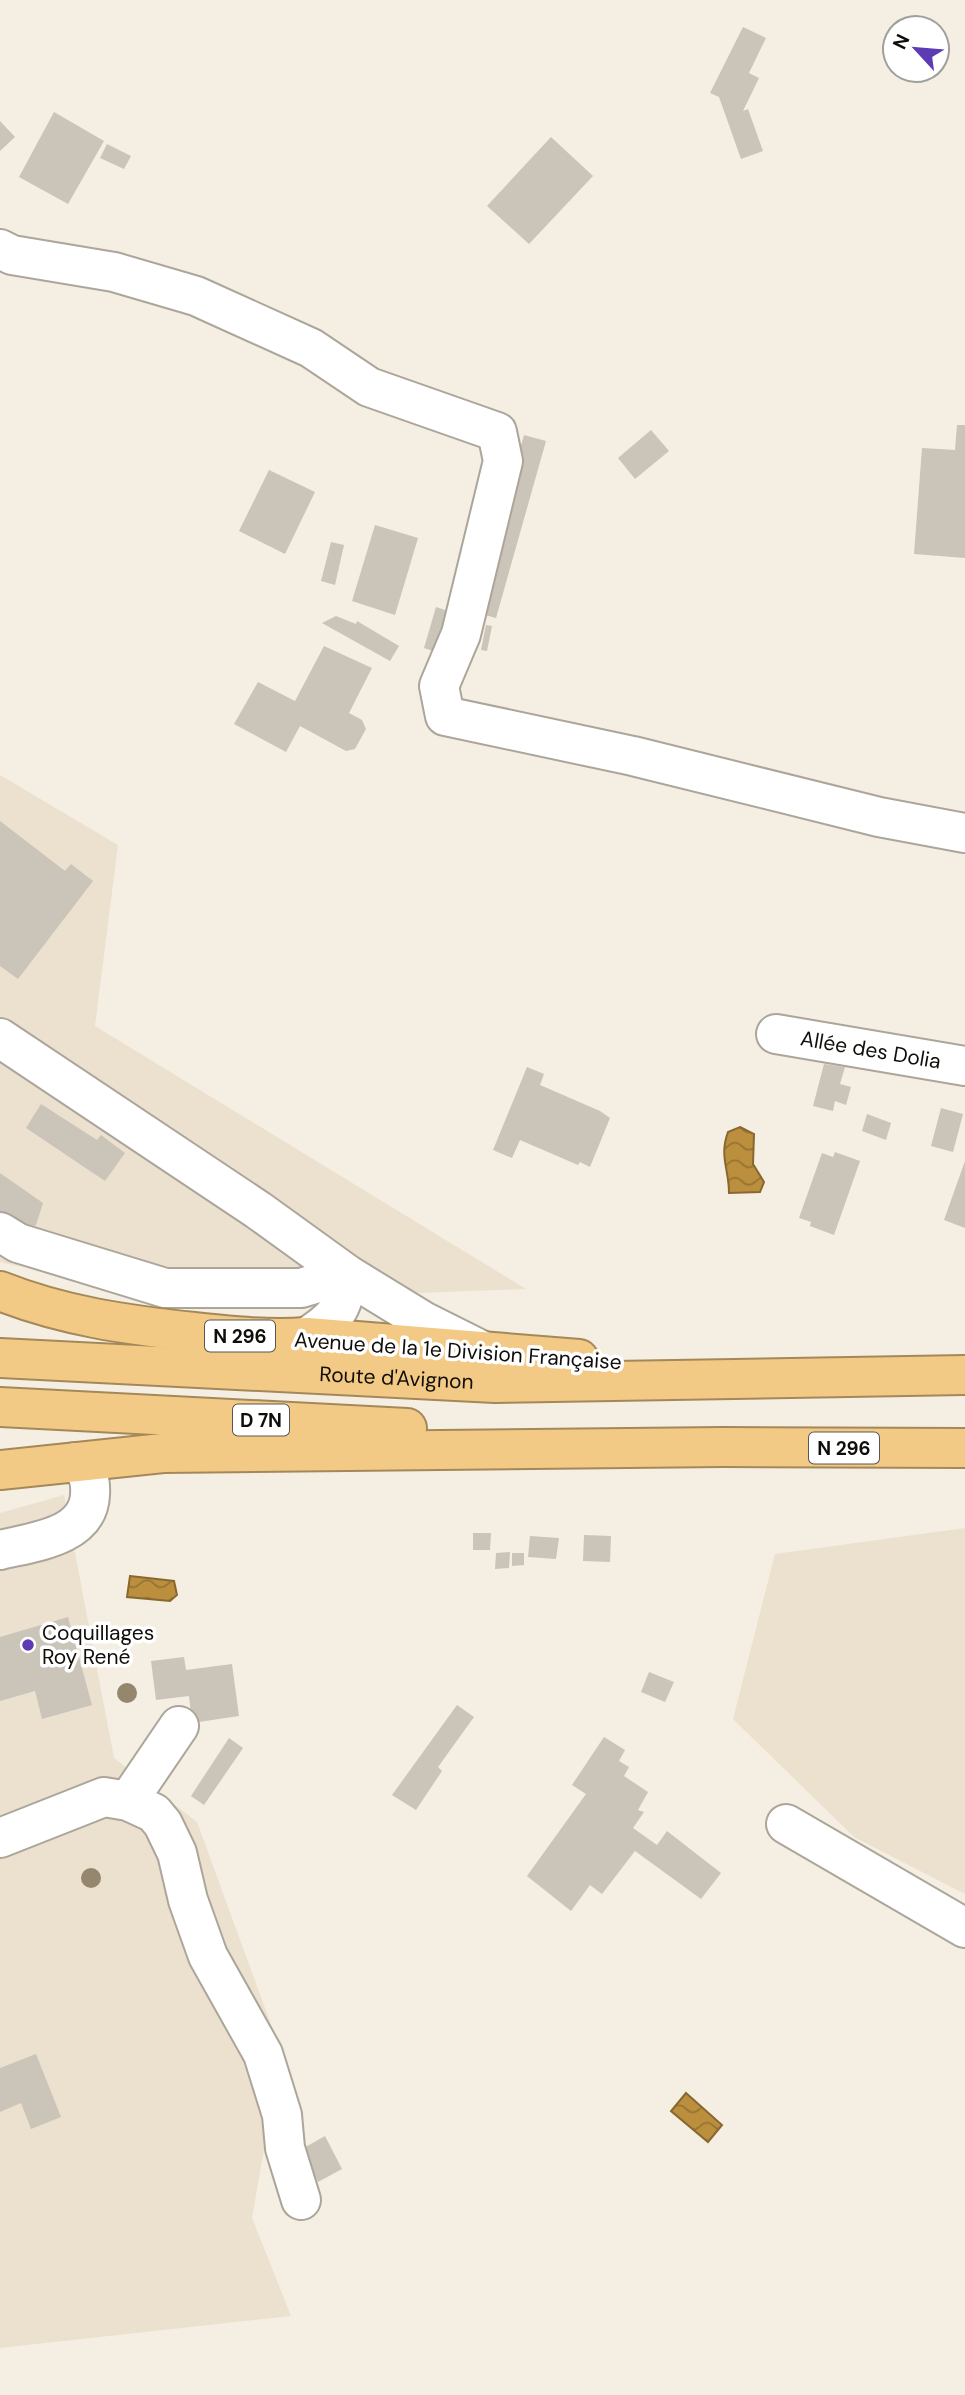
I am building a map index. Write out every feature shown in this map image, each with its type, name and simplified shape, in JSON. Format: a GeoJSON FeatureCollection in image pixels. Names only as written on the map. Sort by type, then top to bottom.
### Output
{"type":"FeatureCollection","features":[{"type":"Feature","properties":{"kind":"highway","name":"Avenue de la 1e Division Française"},"geometry":{"type":"LineString","coordinates":[[0,1291],[82,1317],[134,1326],[272,1340],[307,1337],[794,1376]]}},
{"type":"Feature","properties":{"kind":"highway","name":"Route d'Avignon"},"geometry":{"type":"LineString","coordinates":[[0,1358],[495,1383],[794,1376]]}},
{"type":"Feature","properties":{"kind":"highway","name":"N 296"},"geometry":{"type":"LineString","coordinates":[[794,1376],[965,1375]]}},
{"type":"Feature","properties":{"kind":"highway","name":"D 7N"},"geometry":{"type":"LineString","coordinates":[[0,1408],[522,1433],[723,1447]]}},
{"type":"Feature","properties":{"kind":"highway","name":"N 296"},"geometry":{"type":"LineString","coordinates":[[0,1470],[163,1453],[723,1447],[965,1448]]}},
{"type":"Feature","properties":{"kind":"street"},"geometry":{"type":"LineString","coordinates":[[0,249],[12,255],[114,272],[197,296],[311,348],[369,387],[497,432],[503,461],[461,634],[439,686],[445,716],[633,756],[878,817],[965,833]]}},
{"type":"Feature","properties":{"kind":"street","name":"Allée des Dolia"},"geometry":{"type":"LineString","coordinates":[[776,1034],[965,1066]]}},
{"type":"Feature","properties":{"kind":"street"},"geometry":{"type":"LineString","coordinates":[[0,1038],[258,1210],[341,1270],[424,1321],[485,1352]]}},
{"type":"Feature","properties":{"kind":"street"},"geometry":{"type":"LineString","coordinates":[[0,1232],[18,1243],[165,1288],[301,1288],[318,1283],[341,1270]]}},
{"type":"Feature","properties":{"kind":"street"},"geometry":{"type":"LineString","coordinates":[[307,1337],[337,1314],[344,1300],[341,1270]]}},
{"type":"Feature","properties":{"kind":"street"},"geometry":{"type":"LineString","coordinates":[[0,1550],[48,1538],[78,1525],[90,1503],[91,1484],[87,1472],[76,1462]]}},
{"type":"Feature","properties":{"kind":"street"},"geometry":{"type":"LineString","coordinates":[[128,1801],[179,1726]]}},
{"type":"Feature","properties":{"kind":"street"},"geometry":{"type":"LineString","coordinates":[[0,1838],[104,1797],[128,1801],[154,1813],[163,1824],[177,1853],[188,1900],[208,1956],[263,2054],[282,2115],[285,2148],[301,2200]]}},
{"type":"Feature","properties":{"kind":"street"},"geometry":{"type":"LineString","coordinates":[[786,1824],[965,1928]]}},
{"type":"Feature","properties":{"kind":"shaded area"},"geometry":{"type":"Polygon","coordinates":[[[0,775],[118,845],[95,1026],[526,1289],[178,1302],[0,1262],[0,775]]]}},
{"type":"Feature","properties":{"kind":"shaded area"},"geometry":{"type":"Polygon","coordinates":[[[64,1495],[114,1758],[197,1822],[281,2052],[252,2218],[291,2316],[0,2348],[0,1513],[64,1495]]]}},
{"type":"Feature","properties":{"kind":"shaded area"},"geometry":{"type":"Polygon","coordinates":[[[965,1528],[965,1894],[854,1837],[733,1719],[775,1554],[965,1528]]]}},
{"type":"Feature","properties":{"kind":"water"},"geometry":{"type":"Polygon","coordinates":[[[740,1127],[754,1134],[753,1164],[764,1182],[760,1192],[729,1193],[724,1156],[725,1141],[728,1132],[740,1127]]]}},
{"type":"Feature","properties":{"kind":"water"},"geometry":{"type":"Polygon","coordinates":[[[130,1576],[174,1581],[177,1595],[170,1601],[127,1597],[130,1576]]]}},
{"type":"Feature","properties":{"kind":"water"},"geometry":{"type":"Polygon","coordinates":[[[686,2093],[722,2125],[708,2142],[671,2111],[686,2093]]]}},
{"type":"Feature","properties":{"kind":"building"},"geometry":{"type":"Polygon","coordinates":[[[743,27],[766,38],[749,73],[759,78],[743,111],[748,109],[763,151],[741,159],[719,97],[710,93],[743,27]]]}},
{"type":"Feature","properties":{"kind":"building"},"geometry":{"type":"Polygon","coordinates":[[[54,112],[104,141],[68,204],[19,177],[54,112]]]}},
{"type":"Feature","properties":{"kind":"building"},"geometry":{"type":"Polygon","coordinates":[[[0,121],[15,137],[0,151],[0,121]]]}},
{"type":"Feature","properties":{"kind":"building"},"geometry":{"type":"Polygon","coordinates":[[[551,137],[593,176],[529,244],[487,206],[551,137]]]}},
{"type":"Feature","properties":{"kind":"building"},"geometry":{"type":"Polygon","coordinates":[[[107,144],[131,156],[124,169],[100,158],[107,144]]]}},
{"type":"Feature","properties":{"kind":"building"},"geometry":{"type":"Polygon","coordinates":[[[957,425],[965,425],[965,558],[914,554],[922,448],[955,450],[957,425]]]}},
{"type":"Feature","properties":{"kind":"building"},"geometry":{"type":"Polygon","coordinates":[[[651,430],[669,451],[635,479],[618,458],[651,430]]]}},
{"type":"Feature","properties":{"kind":"building"},"geometry":{"type":"Polygon","coordinates":[[[524,435],[546,441],[496,618],[474,612],[524,435]]]}},
{"type":"Feature","properties":{"kind":"building"},"geometry":{"type":"Polygon","coordinates":[[[269,470],[315,492],[285,554],[239,531],[269,470]]]}},
{"type":"Feature","properties":{"kind":"building"},"geometry":{"type":"Polygon","coordinates":[[[375,525],[418,538],[395,615],[352,601],[375,525]]]}},
{"type":"Feature","properties":{"kind":"building"},"geometry":{"type":"Polygon","coordinates":[[[331,542],[344,545],[335,585],[321,581],[331,542]]]}},
{"type":"Feature","properties":{"kind":"building"},"geometry":{"type":"Polygon","coordinates":[[[436,607],[448,611],[439,653],[424,648],[436,607]]]}},
{"type":"Feature","properties":{"kind":"building"},"geometry":{"type":"Polygon","coordinates":[[[336,616],[356,624],[357,621],[399,646],[390,661],[322,623],[336,616]]]}},
{"type":"Feature","properties":{"kind":"building"},"geometry":{"type":"Polygon","coordinates":[[[486,625],[492,626],[487,651],[481,650],[486,625]]]}},
{"type":"Feature","properties":{"kind":"building"},"geometry":{"type":"Polygon","coordinates":[[[324,646],[372,668],[349,713],[362,720],[366,729],[355,749],[346,751],[300,726],[286,752],[234,724],[258,682],[295,701],[324,646]]]}},
{"type":"Feature","properties":{"kind":"building"},"geometry":{"type":"Polygon","coordinates":[[[0,821],[65,871],[71,864],[93,881],[18,979],[0,966],[0,821]]]}},
{"type":"Feature","properties":{"kind":"building"},"geometry":{"type":"Polygon","coordinates":[[[824,1064],[845,1067],[840,1084],[851,1087],[846,1105],[835,1101],[833,1111],[813,1106],[824,1064]]]}},
{"type":"Feature","properties":{"kind":"building"},"geometry":{"type":"Polygon","coordinates":[[[527,1067],[544,1074],[540,1085],[610,1118],[590,1167],[580,1162],[578,1165],[520,1140],[512,1158],[493,1150],[527,1067]]]}},
{"type":"Feature","properties":{"kind":"building"},"geometry":{"type":"Polygon","coordinates":[[[41,1104],[97,1140],[101,1135],[125,1153],[105,1181],[26,1128],[41,1104]]]}},
{"type":"Feature","properties":{"kind":"building"},"geometry":{"type":"Polygon","coordinates":[[[941,1108],[963,1114],[953,1152],[931,1146],[941,1108]]]}},
{"type":"Feature","properties":{"kind":"building"},"geometry":{"type":"Polygon","coordinates":[[[867,1114],[891,1123],[886,1140],[862,1131],[867,1114]]]}},
{"type":"Feature","properties":{"kind":"building"},"geometry":{"type":"Polygon","coordinates":[[[835,1152],[860,1161],[834,1235],[810,1226],[811,1222],[799,1218],[822,1153],[833,1157],[835,1152]]]}},
{"type":"Feature","properties":{"kind":"building"},"geometry":{"type":"Polygon","coordinates":[[[965,1161],[965,1228],[944,1220],[965,1161]]]}},
{"type":"Feature","properties":{"kind":"building"},"geometry":{"type":"Polygon","coordinates":[[[0,1173],[43,1203],[36,1225],[32,1227],[0,1221],[0,1173]]]}},
{"type":"Feature","properties":{"kind":"building"},"geometry":{"type":"Polygon","coordinates":[[[473,1533],[491,1533],[490,1550],[473,1550],[473,1533]]]}},
{"type":"Feature","properties":{"kind":"building"},"geometry":{"type":"Polygon","coordinates":[[[584,1535],[611,1536],[610,1562],[583,1561],[584,1535]]]}},
{"type":"Feature","properties":{"kind":"building"},"geometry":{"type":"Polygon","coordinates":[[[530,1536],[559,1538],[556,1559],[528,1557],[530,1536]]]}},
{"type":"Feature","properties":{"kind":"building"},"geometry":{"type":"Polygon","coordinates":[[[510,1552],[509,1568],[495,1569],[496,1553],[510,1552]]]}},
{"type":"Feature","properties":{"kind":"building"},"geometry":{"type":"Polygon","coordinates":[[[512,1553],[524,1553],[524,1565],[512,1566],[512,1553]]]}},
{"type":"Feature","properties":{"kind":"building"},"geometry":{"type":"Polygon","coordinates":[[[68,1617],[92,1705],[42,1719],[35,1691],[0,1701],[0,1637],[68,1617]]]}},
{"type":"Feature","properties":{"kind":"building"},"geometry":{"type":"Polygon","coordinates":[[[184,1657],[186,1670],[232,1664],[239,1716],[192,1723],[189,1696],[156,1700],[151,1661],[184,1657]]]}},
{"type":"Feature","properties":{"kind":"building"},"geometry":{"type":"Polygon","coordinates":[[[649,1672],[674,1682],[665,1702],[641,1692],[649,1672]]]}},
{"type":"Feature","properties":{"kind":"building"},"geometry":{"type":"Polygon","coordinates":[[[457,1705],[474,1717],[438,1767],[442,1771],[416,1810],[392,1795],[457,1705]]]}},
{"type":"Feature","properties":{"kind":"building"},"geometry":{"type":"Polygon","coordinates":[[[604,1737],[625,1750],[619,1761],[629,1767],[624,1776],[648,1792],[638,1810],[644,1812],[633,1828],[657,1845],[667,1831],[721,1873],[701,1899],[635,1851],[602,1894],[590,1885],[571,1911],[527,1876],[586,1794],[572,1785],[604,1737]]]}},
{"type":"Feature","properties":{"kind":"building"},"geometry":{"type":"Polygon","coordinates":[[[229,1738],[243,1748],[204,1805],[191,1796],[229,1738]]]}},
{"type":"Feature","properties":{"kind":"building"},"geometry":{"type":"Polygon","coordinates":[[[36,2054],[61,2117],[31,2129],[21,2103],[0,2112],[0,2068],[36,2054]]]}},
{"type":"Feature","properties":{"kind":"building"},"geometry":{"type":"Polygon","coordinates":[[[325,2136],[342,2169],[318,2182],[302,2149],[325,2136]]]}},
{"type":"Feature","properties":{"kind":"place","name":"Coquillages Roy René"},"geometry":{"type":"Point","coordinates":[28,1645]}}]}
